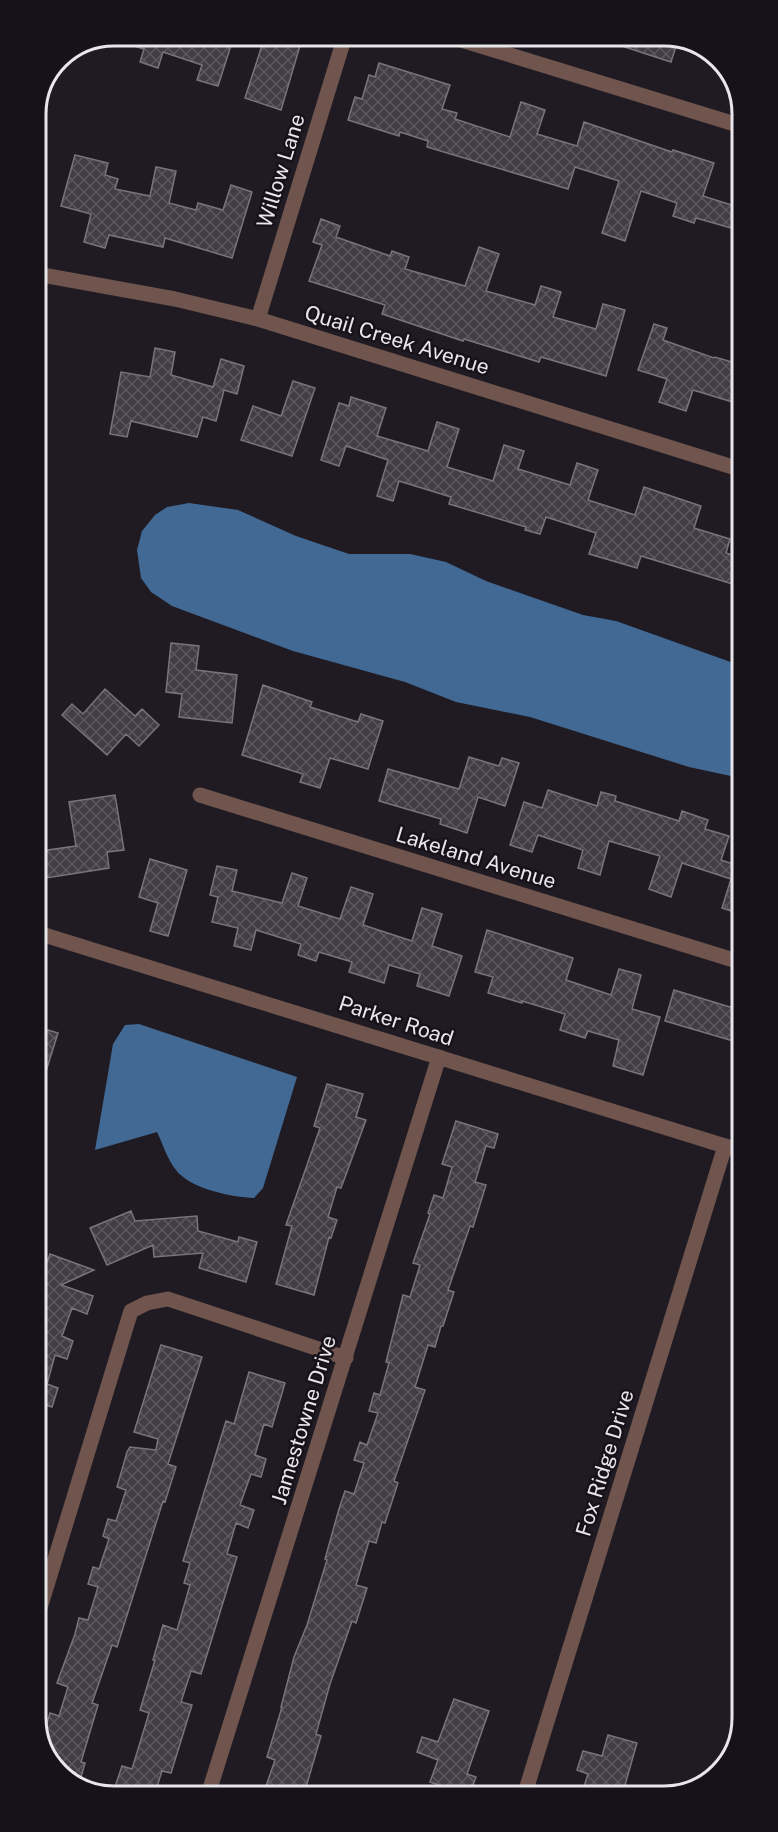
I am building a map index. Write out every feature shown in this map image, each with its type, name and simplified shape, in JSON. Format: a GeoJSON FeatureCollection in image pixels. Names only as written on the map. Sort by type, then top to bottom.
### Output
{"type":"FeatureCollection","features":[{"type":"Feature","properties":{"kind":"street","name":"Willow Lane"},"geometry":{"type":"LineString","coordinates":[[258,319],[342,46]]}},
{"type":"Feature","properties":{"kind":"street"},"geometry":{"type":"LineString","coordinates":[[483,47],[732,123]]}},
{"type":"Feature","properties":{"kind":"street","name":"Quail Creek Avenue"},"geometry":{"type":"LineString","coordinates":[[47,276],[175,299],[258,319],[732,468]]}},
{"type":"Feature","properties":{"kind":"street","name":"Lakeland Avenue"},"geometry":{"type":"LineString","coordinates":[[200,795],[732,960]]}},
{"type":"Feature","properties":{"kind":"street","name":"Parker Road"},"geometry":{"type":"LineString","coordinates":[[46,936],[732,1148]]}},
{"type":"Feature","properties":{"kind":"street","name":"Jamestowne Drive"},"geometry":{"type":"LineString","coordinates":[[211,1785],[439,1057]]}},
{"type":"Feature","properties":{"kind":"street","name":"Fox Ridge Drive"},"geometry":{"type":"LineString","coordinates":[[527,1786],[725,1146]]}},
{"type":"Feature","properties":{"kind":"street"},"geometry":{"type":"LineString","coordinates":[[46,1588],[131,1311],[147,1303],[168,1299],[346,1358]]}},
{"type":"Feature","properties":{"kind":"water"},"geometry":{"type":"Polygon","coordinates":[[[189,503],[238,510],[296,536],[349,554],[410,554],[446,562],[486,581],[583,615],[616,621],[732,662],[732,776],[689,767],[530,717],[456,702],[405,682],[293,651],[172,606],[151,592],[141,578],[137,550],[142,531],[155,515],[167,507],[189,503]]]}},
{"type":"Feature","properties":{"kind":"water"},"geometry":{"type":"Polygon","coordinates":[[[139,1024],[297,1077],[263,1188],[254,1198],[212,1191],[182,1177],[170,1161],[157,1132],[95,1150],[113,1044],[125,1025],[139,1024]]]}},
{"type":"Feature","properties":{"kind":"building"},"geometry":{"type":"Polygon","coordinates":[[[134,46],[231,46],[218,86],[197,80],[202,65],[163,52],[158,68],[140,62],[144,49],[134,46]]]}},
{"type":"Feature","properties":{"kind":"building"},"geometry":{"type":"Polygon","coordinates":[[[262,46],[300,46],[281,110],[245,98],[262,46]]]}},
{"type":"Feature","properties":{"kind":"building"},"geometry":{"type":"Polygon","coordinates":[[[624,47],[675,48],[671,62],[624,47]]]}},
{"type":"Feature","properties":{"kind":"building"},"geometry":{"type":"Polygon","coordinates":[[[379,63],[450,85],[442,109],[457,113],[455,119],[510,137],[521,102],[545,110],[537,134],[577,146],[584,122],[672,152],[673,150],[714,163],[703,196],[732,205],[732,228],[696,218],[694,223],[673,216],[677,203],[641,191],[625,241],[602,233],[619,181],[575,167],[568,189],[427,147],[428,141],[400,132],[399,136],[348,120],[355,97],[362,99],[369,75],[375,77],[379,63]]]}},
{"type":"Feature","properties":{"kind":"building"},"geometry":{"type":"Polygon","coordinates":[[[75,155],[108,163],[105,175],[118,179],[115,189],[150,196],[156,167],[176,171],[169,203],[196,210],[198,203],[223,210],[231,185],[252,192],[232,258],[165,238],[163,247],[109,235],[105,248],[84,242],[91,214],[61,206],[75,155]]]}},
{"type":"Feature","properties":{"kind":"building"},"geometry":{"type":"Polygon","coordinates":[[[321,219],[340,226],[336,237],[390,256],[392,251],[409,257],[405,269],[465,286],[479,247],[499,254],[486,291],[535,305],[541,286],[561,292],[553,317],[596,329],[603,304],[625,310],[606,376],[541,357],[539,362],[464,339],[463,341],[382,314],[385,305],[309,281],[322,245],[313,242],[321,219]]]}},
{"type":"Feature","properties":{"kind":"building"},"geometry":{"type":"Polygon","coordinates":[[[654,324],[667,328],[663,340],[732,362],[732,402],[693,390],[686,411],[659,402],[667,379],[638,370],[654,324]]]}},
{"type":"Feature","properties":{"kind":"building"},"geometry":{"type":"Polygon","coordinates":[[[155,348],[175,352],[171,375],[213,387],[221,359],[244,366],[237,394],[224,390],[216,421],[203,417],[197,437],[131,421],[127,437],[110,434],[121,372],[150,377],[155,348]]]}},
{"type":"Feature","properties":{"kind":"building"},"geometry":{"type":"Polygon","coordinates":[[[293,381],[315,388],[292,456],[241,440],[253,406],[281,416],[293,381]]]}},
{"type":"Feature","properties":{"kind":"building"},"geometry":{"type":"Polygon","coordinates":[[[351,397],[386,408],[377,436],[428,451],[437,422],[459,429],[447,467],[493,481],[504,445],[524,451],[518,469],[570,485],[577,463],[598,470],[588,500],[635,515],[644,487],[701,506],[694,528],[730,539],[726,553],[732,555],[732,584],[641,556],[637,568],[589,554],[596,533],[546,517],[540,534],[525,530],[526,527],[449,504],[451,497],[399,481],[393,501],[377,496],[388,460],[346,446],[339,466],[321,460],[339,403],[349,406],[351,397]]]}},
{"type":"Feature","properties":{"kind":"building"},"geometry":{"type":"Polygon","coordinates":[[[171,643],[199,646],[196,670],[237,675],[232,723],[179,717],[182,694],[166,692],[171,643]]]}},
{"type":"Feature","properties":{"kind":"building"},"geometry":{"type":"Polygon","coordinates":[[[263,685],[312,702],[310,707],[358,722],[361,714],[383,721],[368,769],[330,758],[320,788],[300,782],[303,774],[242,755],[263,685]]]}},
{"type":"Feature","properties":{"kind":"building"},"geometry":{"type":"Polygon","coordinates":[[[105,689],[135,716],[142,709],[159,725],[139,746],[126,734],[107,755],[62,715],[72,704],[83,714],[105,689]]]}},
{"type":"Feature","properties":{"kind":"building"},"geometry":{"type":"Polygon","coordinates":[[[469,757],[499,766],[502,758],[519,763],[505,806],[478,797],[467,833],[440,824],[441,819],[379,801],[388,769],[459,789],[469,757]]]}},
{"type":"Feature","properties":{"kind":"building"},"geometry":{"type":"Polygon","coordinates":[[[548,790],[597,806],[601,792],[616,796],[615,801],[679,821],[682,811],[708,820],[705,829],[729,836],[721,860],[732,864],[732,911],[722,908],[731,879],[682,863],[671,897],[649,889],[660,856],[609,841],[600,875],[578,868],[583,850],[538,835],[532,852],[510,845],[524,802],[542,808],[548,790]]]}},
{"type":"Feature","properties":{"kind":"building"},"geometry":{"type":"Polygon","coordinates":[[[115,795],[124,850],[107,852],[109,868],[47,878],[47,850],[76,846],[69,802],[115,795]]]}},
{"type":"Feature","properties":{"kind":"building"},"geometry":{"type":"Polygon","coordinates":[[[150,859],[187,870],[168,936],[150,931],[158,903],[139,897],[150,859]]]}},
{"type":"Feature","properties":{"kind":"building"},"geometry":{"type":"Polygon","coordinates":[[[217,866],[237,870],[232,891],[282,903],[292,873],[307,878],[298,906],[340,919],[351,887],[373,894],[363,925],[412,941],[422,908],[442,914],[432,946],[462,956],[449,996],[417,986],[420,974],[389,965],[384,983],[349,972],[352,962],[319,952],[316,961],[298,955],[301,944],[256,930],[251,950],[234,946],[238,928],[212,922],[218,897],[210,895],[217,866]]]}},
{"type":"Feature","properties":{"kind":"building"},"geometry":{"type":"Polygon","coordinates":[[[487,930],[573,958],[566,980],[611,995],[619,969],[641,975],[632,1009],[660,1017],[643,1075],[613,1066],[619,1040],[588,1031],[585,1038],[560,1030],[565,1014],[488,993],[493,977],[475,972],[487,930]]]}},
{"type":"Feature","properties":{"kind":"building"},"geometry":{"type":"Polygon","coordinates":[[[674,990],[732,1008],[732,1041],[665,1021],[674,990]]]}},
{"type":"Feature","properties":{"kind":"building"},"geometry":{"type":"Polygon","coordinates":[[[46,1030],[58,1033],[46,1070],[46,1030]]]}},
{"type":"Feature","properties":{"kind":"building"},"geometry":{"type":"Polygon","coordinates":[[[327,1084],[363,1094],[356,1117],[366,1120],[341,1188],[337,1187],[328,1217],[337,1220],[331,1238],[329,1237],[314,1295],[276,1284],[292,1226],[286,1225],[320,1128],[314,1126],[327,1084]]]}},
{"type":"Feature","properties":{"kind":"building"},"geometry":{"type":"Polygon","coordinates":[[[456,1121],[498,1134],[494,1148],[486,1146],[475,1182],[486,1185],[473,1227],[470,1226],[448,1290],[454,1292],[443,1326],[441,1326],[435,1347],[428,1345],[415,1387],[425,1390],[394,1481],[398,1483],[376,1543],[369,1541],[356,1585],[367,1588],[356,1623],[352,1621],[330,1684],[316,1734],[321,1736],[307,1785],[266,1785],[275,1760],[267,1757],[294,1657],[307,1625],[327,1560],[325,1559],[345,1491],[354,1494],[364,1463],[354,1460],[360,1442],[367,1445],[378,1413],[369,1411],[374,1393],[380,1395],[403,1295],[410,1297],[420,1265],[413,1263],[430,1214],[428,1213],[434,1195],[443,1198],[452,1167],[442,1164],[456,1121]]]}},
{"type":"Feature","properties":{"kind":"building"},"geometry":{"type":"Polygon","coordinates":[[[131,1211],[135,1221],[197,1216],[198,1231],[238,1242],[239,1237],[257,1242],[246,1282],[199,1268],[203,1253],[154,1257],[153,1245],[107,1265],[90,1228],[131,1211]]]}},
{"type":"Feature","properties":{"kind":"building"},"geometry":{"type":"Polygon","coordinates":[[[50,1254],[94,1270],[61,1285],[93,1296],[87,1314],[72,1308],[62,1336],[73,1341],[67,1359],[55,1355],[47,1384],[58,1388],[52,1407],[46,1405],[46,1264],[50,1254]]]}},
{"type":"Feature","properties":{"kind":"building"},"geometry":{"type":"Polygon","coordinates":[[[161,1345],[202,1357],[168,1464],[176,1467],[165,1502],[163,1501],[117,1647],[112,1645],[92,1703],[98,1705],[81,1762],[85,1763],[81,1776],[58,1755],[50,1739],[47,1723],[50,1713],[59,1716],[68,1687],[57,1683],[79,1618],[88,1620],[98,1587],[88,1584],[93,1567],[99,1569],[109,1539],[103,1536],[108,1519],[116,1521],[126,1490],[117,1487],[127,1452],[130,1447],[156,1450],[158,1439],[134,1432],[161,1345]]]}},
{"type":"Feature","properties":{"kind":"building"},"geometry":{"type":"Polygon","coordinates":[[[249,1372],[285,1383],[272,1427],[264,1424],[255,1455],[266,1459],[261,1477],[251,1474],[240,1505],[254,1510],[248,1528],[236,1523],[227,1554],[237,1557],[201,1674],[191,1671],[181,1702],[192,1705],[171,1773],[162,1771],[157,1785],[116,1785],[122,1766],[132,1769],[149,1713],[140,1710],[163,1625],[177,1630],[190,1585],[184,1583],[190,1563],[183,1561],[226,1421],[234,1424],[249,1372]]]}},
{"type":"Feature","properties":{"kind":"building"},"geometry":{"type":"Polygon","coordinates":[[[454,1699],[489,1711],[467,1774],[476,1777],[473,1786],[440,1786],[430,1782],[438,1760],[417,1752],[422,1737],[438,1742],[454,1699]]]}},
{"type":"Feature","properties":{"kind":"building"},"geometry":{"type":"Polygon","coordinates":[[[608,1735],[637,1743],[625,1786],[584,1786],[588,1774],[577,1770],[583,1751],[602,1756],[608,1735]]]}}]}
